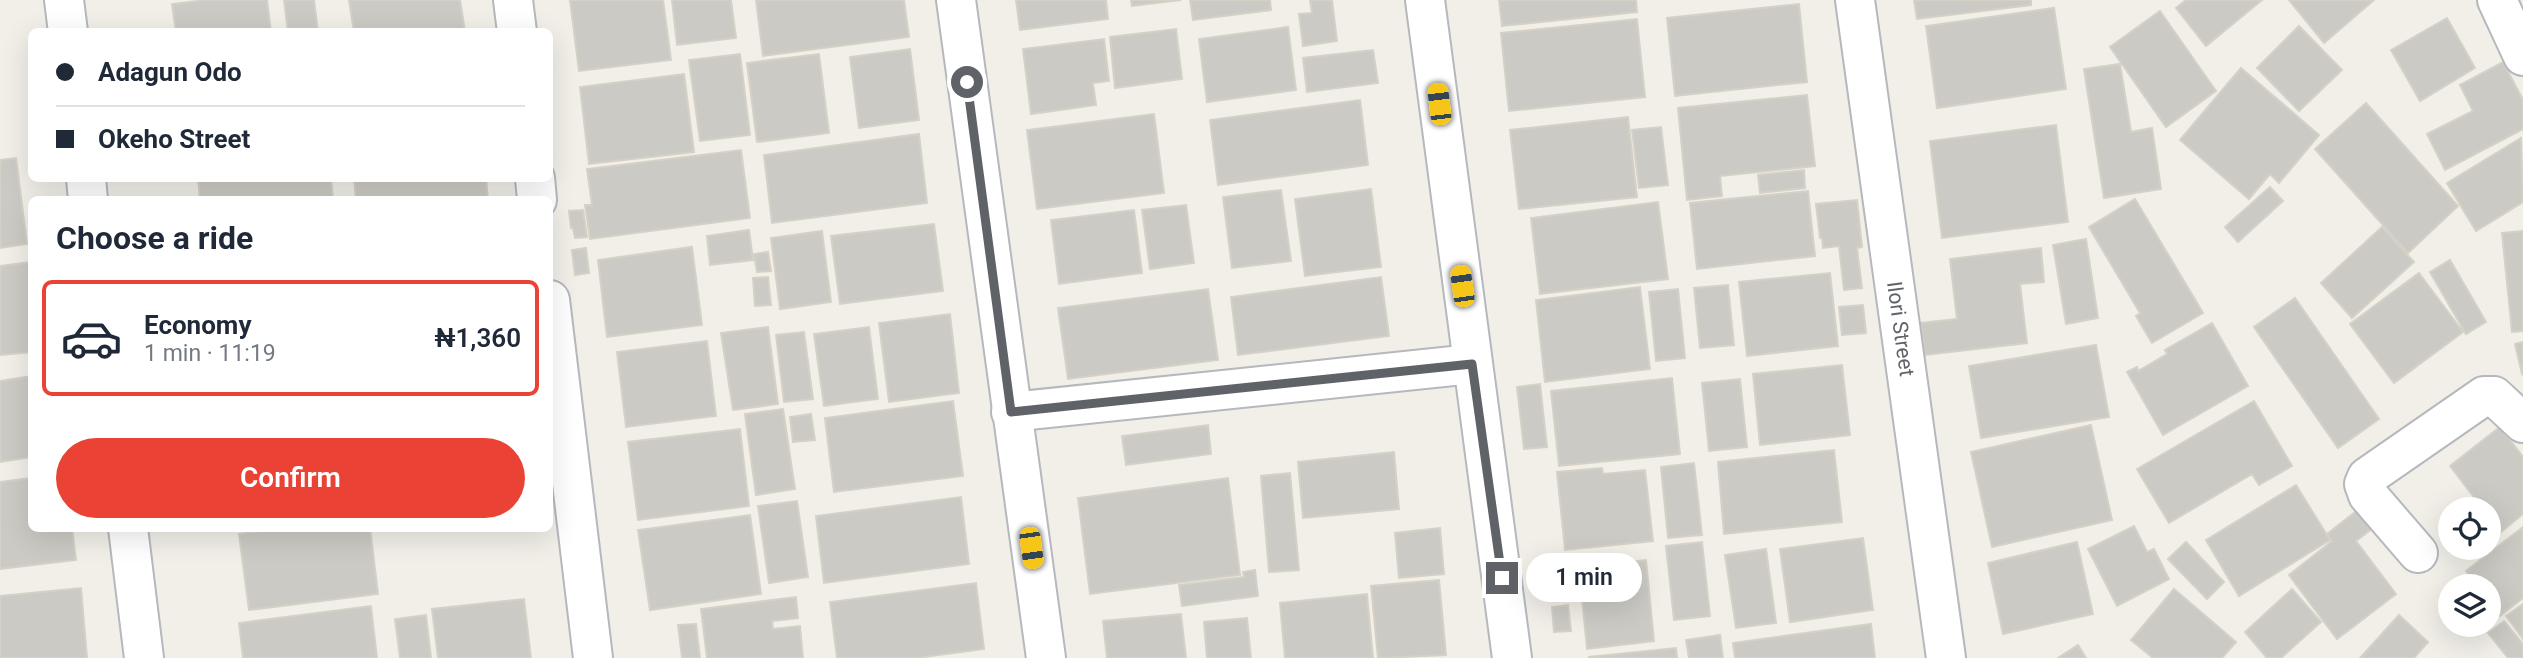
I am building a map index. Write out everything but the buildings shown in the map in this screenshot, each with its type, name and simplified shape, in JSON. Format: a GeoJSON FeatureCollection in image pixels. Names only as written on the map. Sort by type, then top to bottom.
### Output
{"type":"FeatureCollection","features":[{"type":"Feature","properties":{"kind":"street"},"geometry":{"type":"LineString","coordinates":[[64,0],[68,28]]}},
{"type":"Feature","properties":{"kind":"street"},"geometry":{"type":"LineString","coordinates":[[513,0],[516,28]]}},
{"type":"Feature","properties":{"kind":"street"},"geometry":{"type":"LineString","coordinates":[[956,0],[1046,658]]}},
{"type":"Feature","properties":{"kind":"street"},"geometry":{"type":"LineString","coordinates":[[1425,0],[1512,658]]}},
{"type":"Feature","properties":{"kind":"street","name":"Ilori Street"},"geometry":{"type":"LineString","coordinates":[[1856,0],[1946,658]]}},
{"type":"Feature","properties":{"kind":"street"},"geometry":{"type":"LineString","coordinates":[[2497,0],[2523,56]]}},
{"type":"Feature","properties":{"kind":"street"},"geometry":{"type":"LineString","coordinates":[[553,325],[593,658]]}},
{"type":"Feature","properties":{"kind":"street"},"geometry":{"type":"LineString","coordinates":[[1011,412],[1472,364]]}},
{"type":"Feature","properties":{"kind":"street"},"geometry":{"type":"LineString","coordinates":[[2418,553],[2368,495],[2364,484],[2367,477],[2484,396],[2494,396],[2523,423]]}},
{"type":"Feature","properties":{"kind":"street"},"geometry":{"type":"LineString","coordinates":[[128,532],[144,658]]}},
{"type":"Feature","properties":{"kind":"route"},"geometry":{"type":"LineString","coordinates":[[967,82],[1011,412],[1472,364],[1502,578]]}}]}
